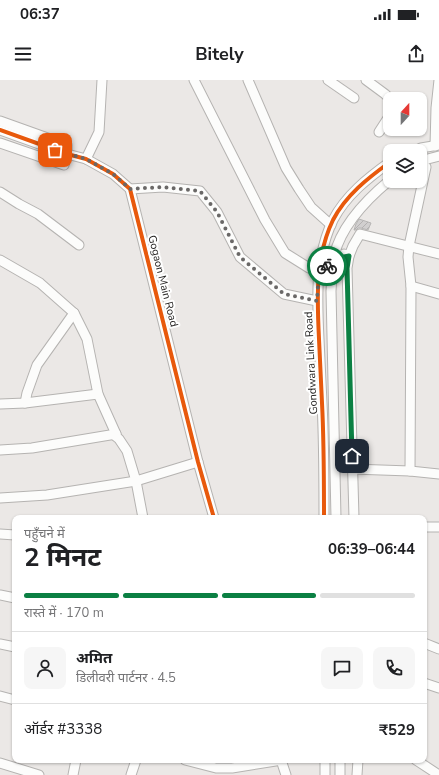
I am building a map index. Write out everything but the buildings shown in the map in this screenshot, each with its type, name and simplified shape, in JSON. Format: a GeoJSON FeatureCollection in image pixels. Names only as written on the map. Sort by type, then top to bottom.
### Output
{"type":"FeatureCollection","features":[{"type":"Feature","properties":{"kind":"street"},"geometry":{"type":"LineString","coordinates":[[86,159],[100,132],[102,80]]}},
{"type":"Feature","properties":{"kind":"street"},"geometry":{"type":"LineString","coordinates":[[194,80],[265,220],[285,253],[309,268],[319,269],[330,264],[342,236],[354,217],[373,194],[383,186]]}},
{"type":"Feature","properties":{"kind":"street"},"geometry":{"type":"LineString","coordinates":[[248,80],[286,168],[311,207],[331,225]]}},
{"type":"Feature","properties":{"kind":"street"},"geometry":{"type":"LineString","coordinates":[[328,80],[354,98]]}},
{"type":"Feature","properties":{"kind":"street"},"geometry":{"type":"LineString","coordinates":[[366,80],[383,93]]}},
{"type":"Feature","properties":{"kind":"street"},"geometry":{"type":"LineString","coordinates":[[427,147],[437,145],[436,108],[439,80]]}},
{"type":"Feature","properties":{"kind":"street"},"geometry":{"type":"LineString","coordinates":[[0,121],[67,145],[67,154],[64,165],[0,143]]}},
{"type":"Feature","properties":{"kind":"street"},"geometry":{"type":"LineString","coordinates":[[379,132],[383,126]]}},
{"type":"Feature","properties":{"kind":"street"},"geometry":{"type":"LineString","coordinates":[[0,130],[67,154],[86,159],[113,174],[130,189],[163,187],[200,191],[217,212],[240,257],[284,294],[317,301]]}},
{"type":"Feature","properties":{"kind":"street"},"geometry":{"type":"LineString","coordinates":[[427,162],[439,156]]}},
{"type":"Feature","properties":{"kind":"street","name":"Gondwara Link Road"},"geometry":{"type":"LineString","coordinates":[[324,515],[322,404],[317,301],[319,269],[324,246],[334,219],[348,198],[365,180],[383,167]]}},
{"type":"Feature","properties":{"kind":"street"},"geometry":{"type":"LineString","coordinates":[[410,471],[411,286],[408,257],[419,188]]}},
{"type":"Feature","properties":{"kind":"street","name":"Gogaon Main Road"},"geometry":{"type":"LineString","coordinates":[[130,189],[198,462],[213,515]]}},
{"type":"Feature","properties":{"kind":"street"},"geometry":{"type":"LineString","coordinates":[[0,192],[38,214],[79,245]]}},
{"type":"Feature","properties":{"kind":"street"},"geometry":{"type":"LineString","coordinates":[[354,515],[347,268],[349,256],[360,234],[439,254]]}},
{"type":"Feature","properties":{"kind":"street"},"geometry":{"type":"LineString","coordinates":[[324,246],[335,255],[349,256]]}},
{"type":"Feature","properties":{"kind":"street","name":"Gondwara Link Road"},"geometry":{"type":"LineString","coordinates":[[335,255],[331,291],[336,515]]}},
{"type":"Feature","properties":{"kind":"street"},"geometry":{"type":"LineString","coordinates":[[0,260],[40,283],[74,313],[87,339],[98,394],[116,434],[114,435],[119,439],[127,451],[136,481],[142,515]]}},
{"type":"Feature","properties":{"kind":"street"},"geometry":{"type":"LineString","coordinates":[[411,286],[439,294]]}},
{"type":"Feature","properties":{"kind":"street"},"geometry":{"type":"LineString","coordinates":[[25,403],[37,365],[74,313]]}},
{"type":"Feature","properties":{"kind":"street"},"geometry":{"type":"LineString","coordinates":[[0,404],[25,403],[98,394]]}},
{"type":"Feature","properties":{"kind":"street"},"geometry":{"type":"LineString","coordinates":[[0,450],[32,448],[116,434]]}},
{"type":"Feature","properties":{"kind":"street"},"geometry":{"type":"LineString","coordinates":[[0,498],[48,495],[136,481],[198,462]]}},
{"type":"Feature","properties":{"kind":"street"},"geometry":{"type":"LineString","coordinates":[[352,469],[410,471],[439,474]]}},
{"type":"Feature","properties":{"kind":"street"},"geometry":{"type":"LineString","coordinates":[[427,527],[439,527]]}},
{"type":"Feature","properties":{"kind":"street"},"geometry":{"type":"LineString","coordinates":[[0,534],[12,535]]}},
{"type":"Feature","properties":{"kind":"street"},"geometry":{"type":"LineString","coordinates":[[0,594],[12,597]]}},
{"type":"Feature","properties":{"kind":"street"},"geometry":{"type":"LineString","coordinates":[[0,644],[12,646]]}},
{"type":"Feature","properties":{"kind":"street"},"geometry":{"type":"LineString","coordinates":[[427,644],[439,649]]}},
{"type":"Feature","properties":{"kind":"street"},"geometry":{"type":"LineString","coordinates":[[427,684],[439,688]]}},
{"type":"Feature","properties":{"kind":"street"},"geometry":{"type":"LineString","coordinates":[[0,696],[12,699]]}},
{"type":"Feature","properties":{"kind":"street"},"geometry":{"type":"LineString","coordinates":[[0,763],[39,775]]}},
{"type":"Feature","properties":{"kind":"street"},"geometry":{"type":"LineString","coordinates":[[72,775],[75,763]]}},
{"type":"Feature","properties":{"kind":"street"},"geometry":{"type":"LineString","coordinates":[[131,775],[135,763]]}},
{"type":"Feature","properties":{"kind":"street"},"geometry":{"type":"LineString","coordinates":[[194,763],[215,771],[263,763]]}},
{"type":"Feature","properties":{"kind":"street"},"geometry":{"type":"LineString","coordinates":[[282,763],[286,775]]}},
{"type":"Feature","properties":{"kind":"street"},"geometry":{"type":"LineString","coordinates":[[325,763],[325,775]]}},
{"type":"Feature","properties":{"kind":"street"},"geometry":{"type":"LineString","coordinates":[[340,763],[340,775]]}},
{"type":"Feature","properties":{"kind":"street"},"geometry":{"type":"LineString","coordinates":[[358,763],[358,775]]}},
{"type":"Feature","properties":{"kind":"street"},"geometry":{"type":"LineString","coordinates":[[421,763],[439,775]]}},
{"type":"Feature","properties":{"kind":"cycle path"},"geometry":{"type":"LineString","coordinates":[[0,130],[67,154],[86,159],[113,174],[130,189],[198,462],[213,515]]}},
{"type":"Feature","properties":{"kind":"cycle path"},"geometry":{"type":"LineString","coordinates":[[324,515],[323,432],[318,309],[318,278],[320,263],[327,234],[338,211],[358,188],[383,167]]}},
{"type":"Feature","properties":{"kind":"way so far"},"geometry":{"type":"LineString","coordinates":[[55,150],[86,159],[113,174],[130,189],[163,187],[200,191],[217,212],[240,257],[284,294],[317,301],[319,269],[327,266]]}},
{"type":"Feature","properties":{"kind":"route"},"geometry":{"type":"LineString","coordinates":[[327,266],[334,259],[349,256],[347,268],[352,456]]}}]}
